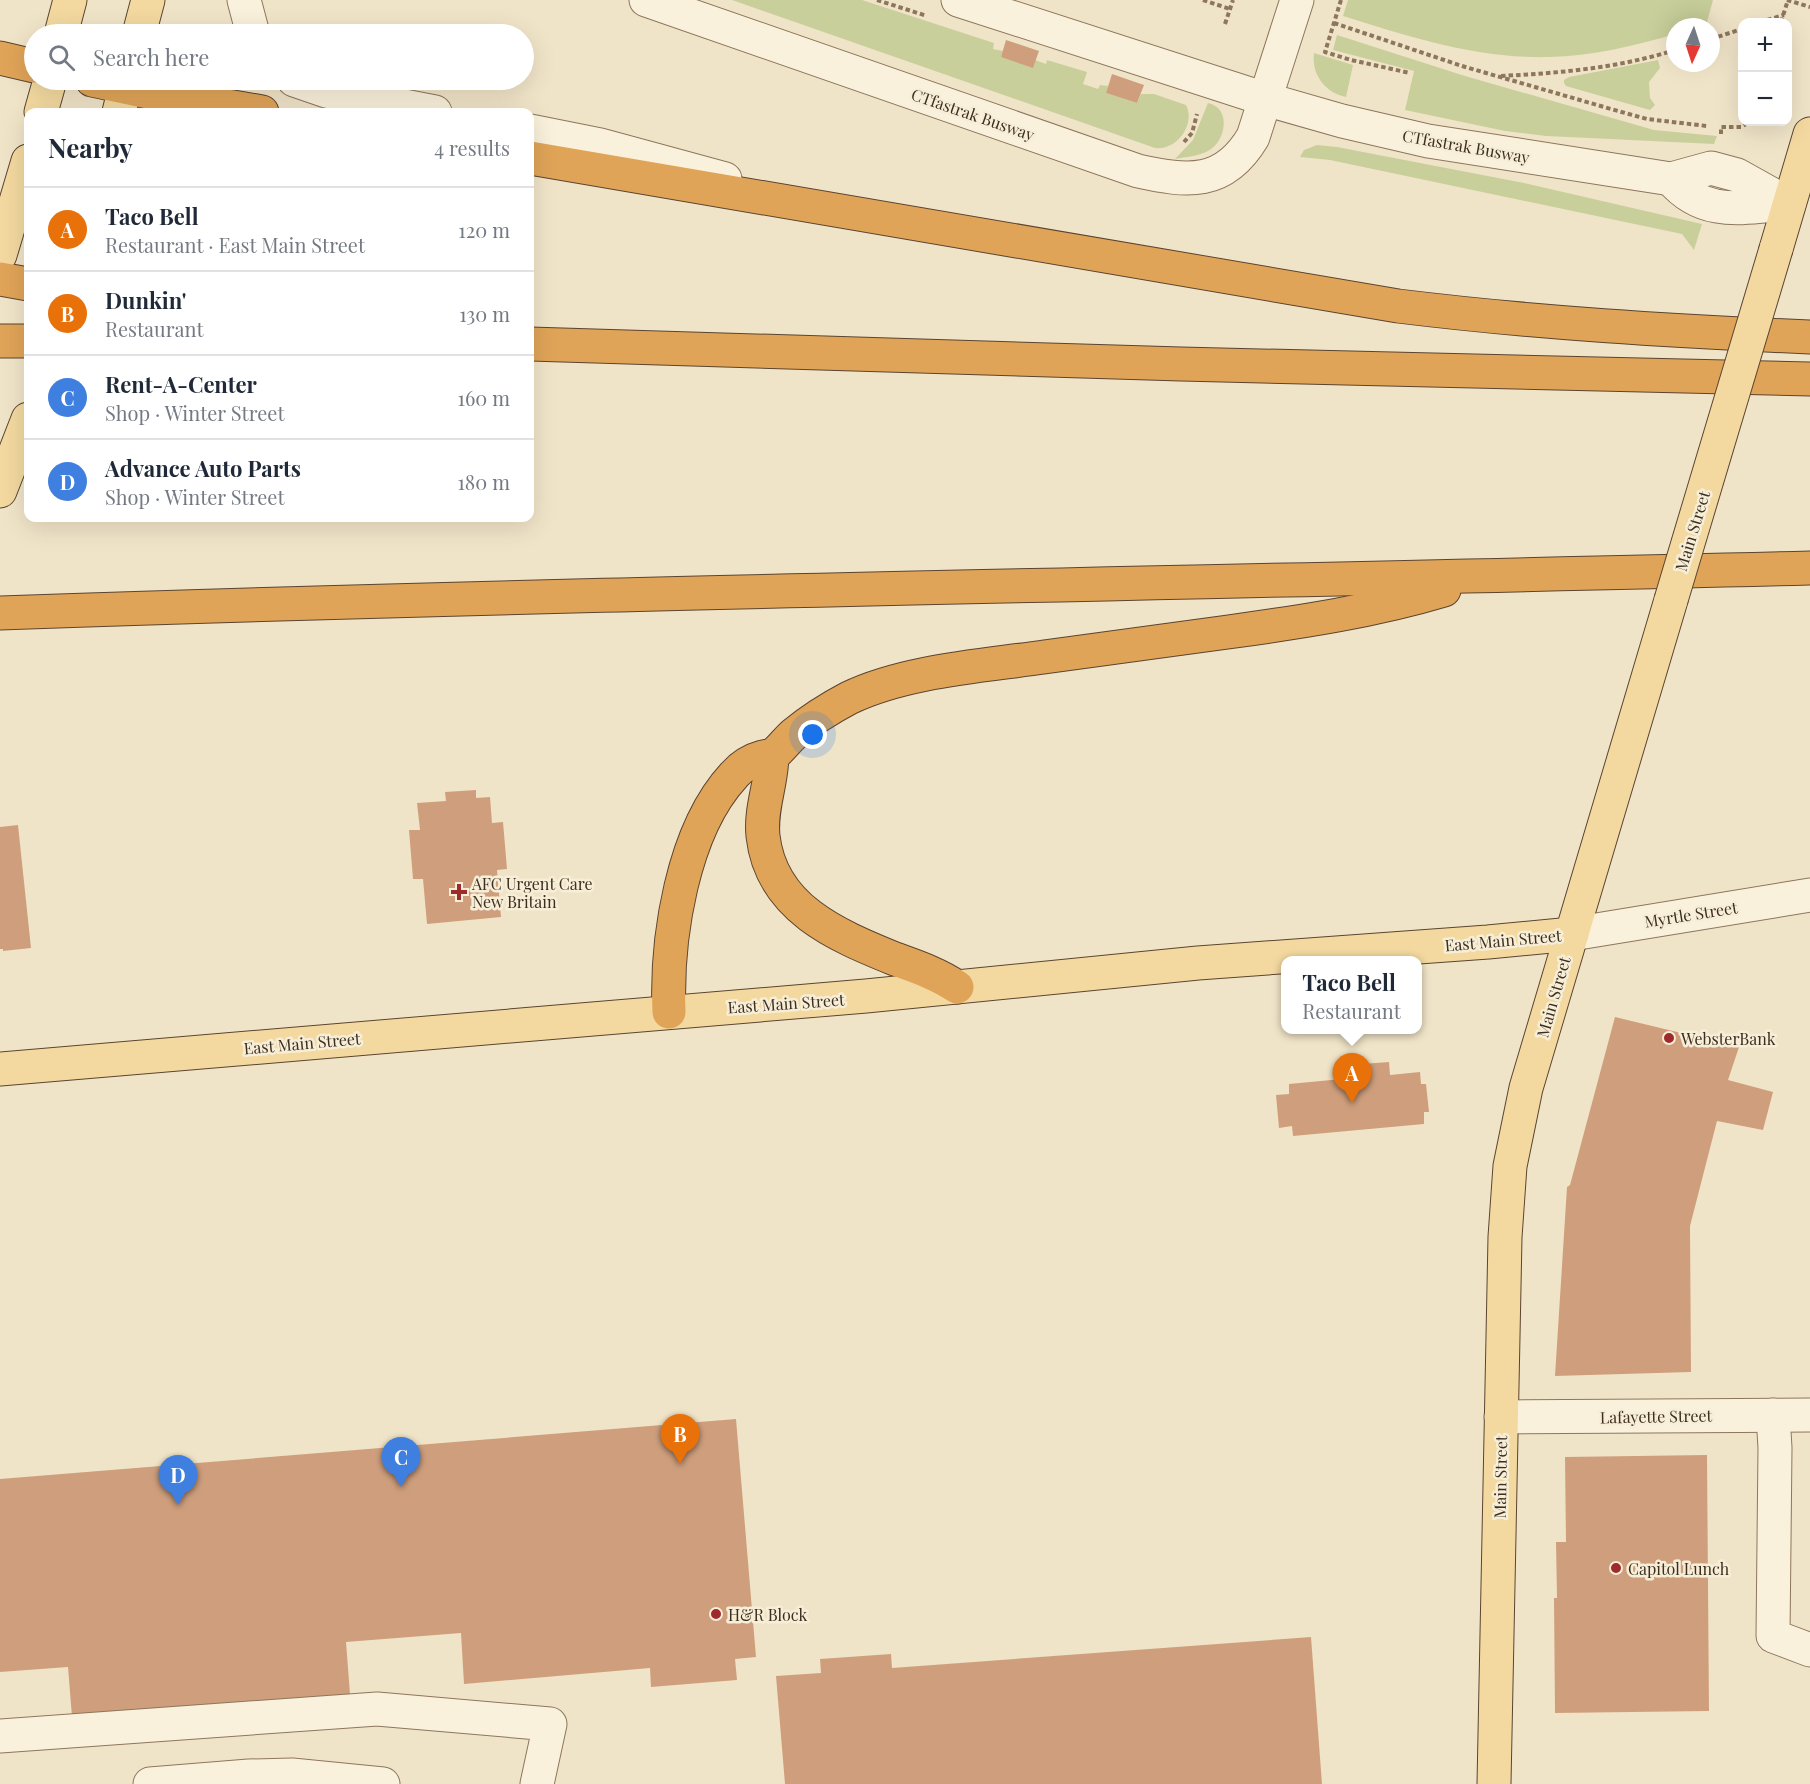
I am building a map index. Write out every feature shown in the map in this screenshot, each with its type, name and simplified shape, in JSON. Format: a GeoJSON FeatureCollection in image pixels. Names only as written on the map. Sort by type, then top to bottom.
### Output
{"type":"FeatureCollection","features":[{"type":"Feature","properties":{"kind":"highway"},"geometry":{"type":"LineString","coordinates":[[0,58],[24,64]]}},
{"type":"Feature","properties":{"kind":"highway"},"geometry":{"type":"LineString","coordinates":[[124,93],[233,108]]}},
{"type":"Feature","properties":{"kind":"highway"},"geometry":{"type":"LineString","coordinates":[[534,159],[1398,306],[1510,319],[1623,328],[1810,337]]}},
{"type":"Feature","properties":{"kind":"highway"},"geometry":{"type":"LineString","coordinates":[[0,279],[24,283]]}},
{"type":"Feature","properties":{"kind":"highway"},"geometry":{"type":"LineString","coordinates":[[0,341],[24,341]]}},
{"type":"Feature","properties":{"kind":"highway"},"geometry":{"type":"LineString","coordinates":[[534,344],[1169,364],[1810,379]]}},
{"type":"Feature","properties":{"kind":"highway"},"geometry":{"type":"LineString","coordinates":[[0,613],[438,598],[1810,568]]}},
{"type":"Feature","properties":{"kind":"highway"},"geometry":{"type":"LineString","coordinates":[[669,1012],[671,943],[677,906],[698,834],[715,802],[733,776],[754,760],[772,755],[801,728],[848,699],[910,678],[962,668],[1274,626],[1353,612],[1420,597],[1481,576]]}},
{"type":"Feature","properties":{"kind":"highway"},"geometry":{"type":"LineString","coordinates":[[772,755],[772,772],[764,804],[762,829],[767,857],[780,887],[793,902],[827,927],[848,938],[942,976],[957,987]]}},
{"type":"Feature","properties":{"kind":"main road"},"geometry":{"type":"LineString","coordinates":[[64,24],[70,0]]}},
{"type":"Feature","properties":{"kind":"main road"},"geometry":{"type":"LineString","coordinates":[[142,24],[148,0]]}},
{"type":"Feature","properties":{"kind":"main road"},"geometry":{"type":"LineString","coordinates":[[42,108],[47,90]]}},
{"type":"Feature","properties":{"kind":"main road","name":"Main Street"},"geometry":{"type":"LineString","coordinates":[[1494,1784],[1505,1236],[1510,1166],[1526,1088],[1810,134]]}},
{"type":"Feature","properties":{"kind":"main road"},"geometry":{"type":"LineString","coordinates":[[0,255],[24,175]]}},
{"type":"Feature","properties":{"kind":"main road"},"geometry":{"type":"LineString","coordinates":[[0,491],[24,429]]}},
{"type":"Feature","properties":{"kind":"main road","name":"East Main Street"},"geometry":{"type":"LineString","coordinates":[[1295,956],[1572,934]]}},
{"type":"Feature","properties":{"kind":"main road","name":"East Main Street"},"geometry":{"type":"LineString","coordinates":[[0,1069],[1281,957]]}},
{"type":"Feature","properties":{"kind":"street"},"geometry":{"type":"LineString","coordinates":[[244,0],[250,24]]}},
{"type":"Feature","properties":{"kind":"street","name":"CTfastrak Busway"},"geometry":{"type":"LineString","coordinates":[[646,0],[1138,171],[1160,176],[1204,176],[1220,172],[1243,154],[1252,137],[1298,0]]}},
{"type":"Feature","properties":{"kind":"street","name":"CTfastrak Busway"},"geometry":{"type":"LineString","coordinates":[[958,0],[1265,99],[1342,121],[1428,141],[1671,179],[1710,168],[1737,175],[1789,204]]}},
{"type":"Feature","properties":{"kind":"street"},"geometry":{"type":"LineString","coordinates":[[323,90],[414,108]]}},
{"type":"Feature","properties":{"kind":"street"},"geometry":{"type":"LineString","coordinates":[[534,132],[600,145],[854,213]]}},
{"type":"Feature","properties":{"kind":"street","name":"Myrtle Street"},"geometry":{"type":"LineString","coordinates":[[1572,934],[1810,895]]}},
{"type":"Feature","properties":{"kind":"street"},"geometry":{"type":"LineString","coordinates":[[1773,1415],[1773,1636],[1810,1650]]}},
{"type":"Feature","properties":{"kind":"street","name":"Lafayette Street"},"geometry":{"type":"LineString","coordinates":[[1501,1417],[1810,1415]]}},
{"type":"Feature","properties":{"kind":"street"},"geometry":{"type":"LineString","coordinates":[[0,1736],[377,1708],[550,1724],[537,1784]]}},
{"type":"Feature","properties":{"kind":"street"},"geometry":{"type":"LineString","coordinates":[[150,1784],[238,1776],[292,1775],[383,1784]]}},
{"type":"Feature","properties":{"kind":"path"},"geometry":{"type":"LineString","coordinates":[[1203,0],[1230,9]]}},
{"type":"Feature","properties":{"kind":"path"},"geometry":{"type":"LineString","coordinates":[[1225,24],[1233,0]]}},
{"type":"Feature","properties":{"kind":"path"},"geometry":{"type":"LineString","coordinates":[[1341,0],[1325,52],[1410,73]]}},
{"type":"Feature","properties":{"kind":"path"},"geometry":{"type":"LineString","coordinates":[[1783,18],[1788,0],[1810,8]]}},
{"type":"Feature","properties":{"kind":"path"},"geometry":{"type":"LineString","coordinates":[[1774,18],[1784,15]]}},
{"type":"Feature","properties":{"kind":"path"},"geometry":{"type":"LineString","coordinates":[[1334,23],[1498,76],[1647,119],[1707,126]]}},
{"type":"Feature","properties":{"kind":"path"},"geometry":{"type":"LineString","coordinates":[[1720,36],[1738,30]]}},
{"type":"Feature","properties":{"kind":"path"},"geometry":{"type":"LineString","coordinates":[[1498,76],[1600,69],[1666,53]]}},
{"type":"Feature","properties":{"kind":"path"},"geometry":{"type":"LineString","coordinates":[[1721,127],[1743,126]]}},
{"type":"Feature","properties":{"kind":"green space"},"geometry":{"type":"Polygon","coordinates":[[[732,0],[862,0],[994,43],[993,49],[1003,51],[1001,57],[1035,60],[1046,64],[1047,60],[1087,72],[1083,84],[1098,89],[1100,85],[1108,86],[1106,93],[1137,103],[1141,94],[1154,94],[1186,105],[1188,120],[1186,128],[1177,141],[1171,145],[1155,148],[732,0]]]}},
{"type":"Feature","properties":{"kind":"green space"},"geometry":{"type":"Polygon","coordinates":[[[1348,0],[1713,0],[1708,18],[1666,18],[1666,37],[1613,50],[1549,57],[1496,54],[1444,45],[1343,16],[1348,0]]]}},
{"type":"Feature","properties":{"kind":"green space"},"geometry":{"type":"Polygon","coordinates":[[[1337,35],[1465,76],[1654,130],[1717,136],[1714,144],[1546,136],[1505,131],[1405,110],[1414,71],[1333,50],[1337,35]]]}},
{"type":"Feature","properties":{"kind":"green space"},"geometry":{"type":"Polygon","coordinates":[[[1314,53],[1353,65],[1346,97],[1338,95],[1321,81],[1315,68],[1314,53]]]}},
{"type":"Feature","properties":{"kind":"green space"},"geometry":{"type":"Polygon","coordinates":[[[1658,60],[1660,68],[1649,82],[1650,98],[1655,105],[1650,110],[1566,86],[1564,83],[1564,80],[1569,77],[1658,60]]]}},
{"type":"Feature","properties":{"kind":"green space"},"geometry":{"type":"Polygon","coordinates":[[[1208,103],[1221,111],[1224,126],[1219,140],[1214,147],[1204,153],[1175,159],[1193,140],[1208,103]]]}},
{"type":"Feature","properties":{"kind":"green space"},"geometry":{"type":"Polygon","coordinates":[[[1317,145],[1524,183],[1702,224],[1694,250],[1682,234],[1330,160],[1300,157],[1304,150],[1317,145]]]}},
{"type":"Feature","properties":{"kind":"building"},"geometry":{"type":"Polygon","coordinates":[[[1006,40],[1039,51],[1033,68],[1001,57],[1006,40]]]}},
{"type":"Feature","properties":{"kind":"building"},"geometry":{"type":"Polygon","coordinates":[[[1112,74],[1144,85],[1137,103],[1106,93],[1112,74]]]}},
{"type":"Feature","properties":{"kind":"building"},"geometry":{"type":"Polygon","coordinates":[[[476,790],[476,798],[490,797],[492,823],[503,822],[507,869],[497,870],[501,917],[427,924],[423,879],[413,879],[409,830],[420,830],[417,803],[446,801],[445,792],[476,790]]]}},
{"type":"Feature","properties":{"kind":"building"},"geometry":{"type":"Polygon","coordinates":[[[18,825],[31,948],[3,951],[0,949],[0,827],[18,825]]]}},
{"type":"Feature","properties":{"kind":"building"},"geometry":{"type":"Polygon","coordinates":[[[1615,1017],[1739,1047],[1728,1080],[1773,1092],[1763,1130],[1717,1121],[1690,1226],[1691,1372],[1555,1376],[1567,1187],[1570,1185],[1615,1017]]]}},
{"type":"Feature","properties":{"kind":"building"},"geometry":{"type":"Polygon","coordinates":[[[1389,1062],[1390,1075],[1420,1072],[1421,1084],[1426,1084],[1429,1112],[1424,1112],[1424,1124],[1293,1136],[1292,1126],[1279,1128],[1276,1095],[1289,1094],[1289,1084],[1363,1077],[1362,1064],[1389,1062]]]}},
{"type":"Feature","properties":{"kind":"building"},"geometry":{"type":"Polygon","coordinates":[[[736,1419],[756,1657],[735,1659],[737,1680],[651,1687],[650,1668],[464,1684],[461,1633],[346,1642],[350,1694],[72,1717],[68,1667],[0,1672],[0,1479],[736,1419]]]}},
{"type":"Feature","properties":{"kind":"building"},"geometry":{"type":"Polygon","coordinates":[[[1707,1455],[1709,1711],[1555,1713],[1556,1542],[1566,1542],[1565,1457],[1707,1455]]]}},
{"type":"Feature","properties":{"kind":"building"},"geometry":{"type":"Polygon","coordinates":[[[1311,1637],[1322,1784],[785,1784],[776,1676],[821,1673],[820,1659],[891,1654],[892,1668],[1311,1637]]]}},
{"type":"Feature","properties":{"kind":"place","name":"AFC Urgent Care New Britain"},"geometry":{"type":"Point","coordinates":[459,892]}},
{"type":"Feature","properties":{"kind":"place","name":"WebsterBank"},"geometry":{"type":"Point","coordinates":[1669,1038]}},
{"type":"Feature","properties":{"kind":"place","name":"Taco Bell"},"geometry":{"type":"Point","coordinates":[1352,1103]}},
{"type":"Feature","properties":{"kind":"place","name":"Dunkin'"},"geometry":{"type":"Point","coordinates":[680,1464]}},
{"type":"Feature","properties":{"kind":"place","name":"Rent-A-Center"},"geometry":{"type":"Point","coordinates":[401,1487]}},
{"type":"Feature","properties":{"kind":"place","name":"Advance Auto Parts"},"geometry":{"type":"Point","coordinates":[178,1505]}},
{"type":"Feature","properties":{"kind":"place","name":"Capitol Lunch"},"geometry":{"type":"Point","coordinates":[1616,1568]}},
{"type":"Feature","properties":{"kind":"place","name":"H&R Block"},"geometry":{"type":"Point","coordinates":[716,1614]}}]}
